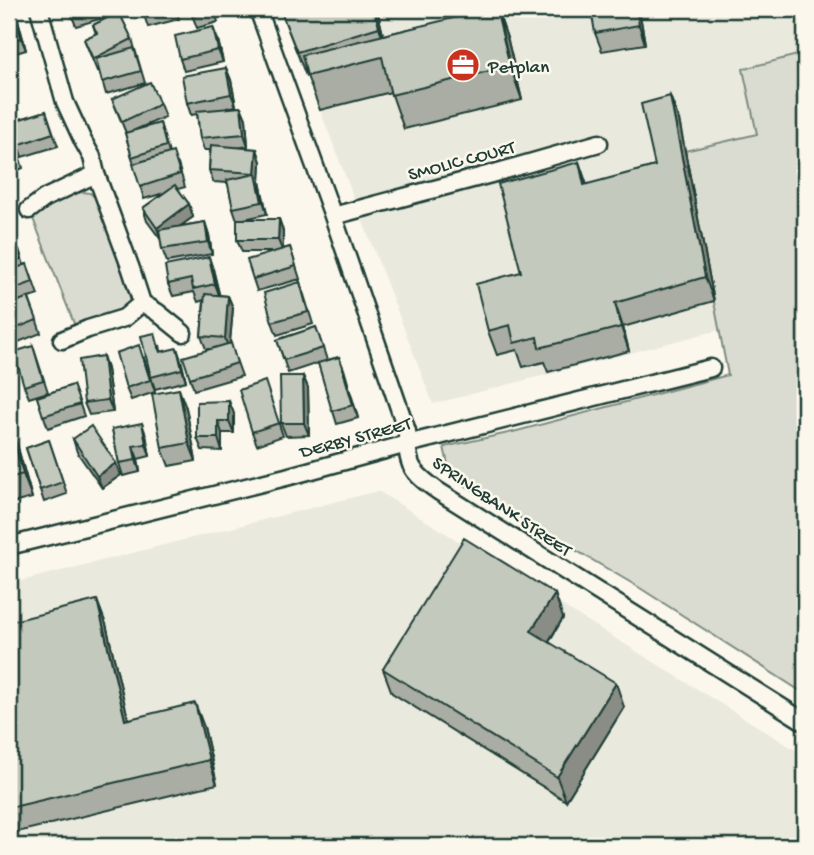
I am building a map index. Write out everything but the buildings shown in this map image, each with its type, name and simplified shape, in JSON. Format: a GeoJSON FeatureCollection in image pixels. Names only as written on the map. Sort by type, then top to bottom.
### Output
{"type":"FeatureCollection","features":[{"type":"Feature","properties":{"kind":"street"},"geometry":{"type":"LineString","coordinates":[[38,9],[65,102],[92,157],[142,303],[183,333]]}},
{"type":"Feature","properties":{"kind":"street","name":"SPRINGBANK STREET"},"geometry":{"type":"LineString","coordinates":[[258,9],[407,431],[408,460],[413,469],[438,491],[805,722]]}},
{"type":"Feature","properties":{"kind":"street","name":"SMOLIC COURT"},"geometry":{"type":"LineString","coordinates":[[333,216],[599,143]]}},
{"type":"Feature","properties":{"kind":"street"},"geometry":{"type":"LineString","coordinates":[[29,210],[45,198],[96,174]]}},
{"type":"Feature","properties":{"kind":"street"},"geometry":{"type":"LineString","coordinates":[[62,340],[124,318],[142,303]]}},
{"type":"Feature","properties":{"kind":"street","name":"DERBY STREET"},"geometry":{"type":"LineString","coordinates":[[9,546],[711,368]]}},
{"type":"Feature","properties":{"kind":"shaded area"},"geometry":{"type":"Polygon","coordinates":[[[280,9],[805,9],[805,53],[743,69],[757,134],[685,151],[719,330],[433,404],[314,89],[306,76],[280,9]]]}},
{"type":"Feature","properties":{"kind":"shaded area"},"geometry":{"type":"Polygon","coordinates":[[[805,53],[805,694],[640,588],[451,477],[444,447],[513,432],[728,375],[685,151],[757,134],[743,69],[805,53]]]}},
{"type":"Feature","properties":{"kind":"shaded area"},"geometry":{"type":"Polygon","coordinates":[[[90,193],[97,199],[132,295],[123,310],[109,318],[75,326],[32,216],[72,194],[90,193]]]}},
{"type":"Feature","properties":{"kind":"shaded area"},"geometry":{"type":"Polygon","coordinates":[[[378,491],[805,756],[805,846],[9,846],[9,584],[378,491]]]}},
{"type":"Feature","properties":{"kind":"place","name":"Petplan"},"geometry":{"type":"Point","coordinates":[463,65]}}]}
